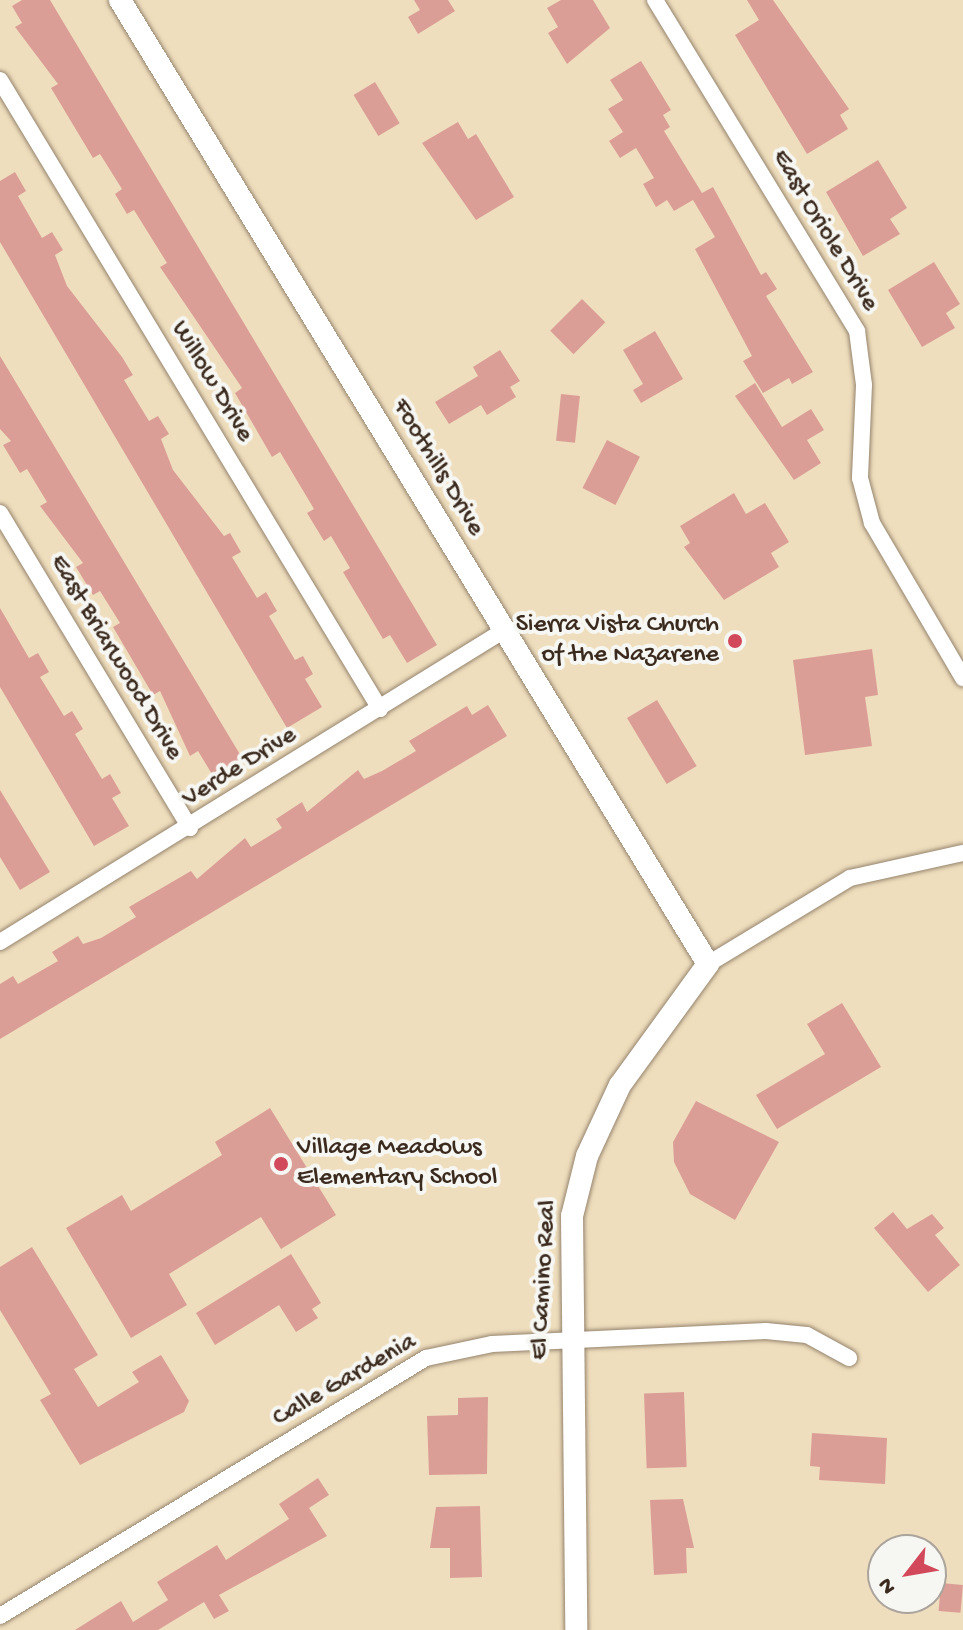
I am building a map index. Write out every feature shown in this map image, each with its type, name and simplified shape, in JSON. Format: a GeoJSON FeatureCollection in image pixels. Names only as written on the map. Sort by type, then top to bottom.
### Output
{"type":"FeatureCollection","features":[{"type":"Feature","properties":{"kind":"street","name":"Foothills Drive"},"geometry":{"type":"LineString","coordinates":[[120,0],[708,964]]}},
{"type":"Feature","properties":{"kind":"street","name":"East Oriole Drive"},"geometry":{"type":"LineString","coordinates":[[655,0],[857,331],[864,385],[860,478],[872,523],[963,678]]}},
{"type":"Feature","properties":{"kind":"street","name":"Willow Drive"},"geometry":{"type":"LineString","coordinates":[[0,80],[380,709]]}},
{"type":"Feature","properties":{"kind":"street","name":"East Briarwood Drive"},"geometry":{"type":"LineString","coordinates":[[0,513],[190,828]]}},
{"type":"Feature","properties":{"kind":"street","name":"Verde Drive"},"geometry":{"type":"LineString","coordinates":[[0,942],[190,828],[503,631]]}},
{"type":"Feature","properties":{"kind":"street","name":"El Camino Real"},"geometry":{"type":"LineString","coordinates":[[576,1630],[567,1340],[572,1216],[587,1156],[620,1085],[708,964],[850,878],[963,853]]}},
{"type":"Feature","properties":{"kind":"street","name":"Calle Gardenia"},"geometry":{"type":"LineString","coordinates":[[0,1616],[426,1358],[492,1344],[766,1331],[807,1335],[849,1358]]}},
{"type":"Feature","properties":{"kind":"building"},"geometry":{"type":"Polygon","coordinates":[[[22,0],[50,0],[437,645],[407,663],[390,635],[383,639],[343,572],[350,568],[331,536],[324,541],[307,513],[314,509],[280,452],[272,457],[235,393],[242,388],[160,267],[167,263],[134,210],[127,214],[115,194],[122,189],[100,154],[93,158],[51,88],[58,84],[15,27],[22,23],[12,6],[22,0]]]}},
{"type":"Feature","properties":{"kind":"building"},"geometry":{"type":"Polygon","coordinates":[[[414,0],[448,0],[455,11],[418,34],[408,17],[420,10],[414,0]]]}},
{"type":"Feature","properties":{"kind":"building"},"geometry":{"type":"Polygon","coordinates":[[[561,0],[593,0],[610,28],[567,64],[548,33],[558,27],[547,8],[561,0]]]}},
{"type":"Feature","properties":{"kind":"building"},"geometry":{"type":"Polygon","coordinates":[[[747,0],[773,0],[849,109],[840,115],[848,129],[807,154],[735,35],[759,20],[747,0]]]}},
{"type":"Feature","properties":{"kind":"building"},"geometry":{"type":"Polygon","coordinates":[[[641,61],[671,110],[663,115],[670,127],[664,131],[702,193],[713,187],[761,275],[766,272],[777,289],[766,296],[813,372],[792,384],[789,378],[763,393],[743,361],[752,356],[695,249],[715,237],[693,200],[674,211],[667,200],[656,207],[643,184],[654,178],[636,148],[620,158],[609,141],[623,132],[608,109],[623,100],[610,80],[641,61]]]}},
{"type":"Feature","properties":{"kind":"building"},"geometry":{"type":"Polygon","coordinates":[[[375,82],[400,123],[378,136],[354,95],[375,82]]]}},
{"type":"Feature","properties":{"kind":"building"},"geometry":{"type":"Polygon","coordinates":[[[458,122],[468,139],[476,134],[514,197],[476,220],[422,143],[458,122]]]}},
{"type":"Feature","properties":{"kind":"building"},"geometry":{"type":"Polygon","coordinates":[[[878,160],[907,208],[890,219],[900,234],[863,256],[826,192],[878,160]]]}},
{"type":"Feature","properties":{"kind":"building"},"geometry":{"type":"Polygon","coordinates":[[[15,172],[26,191],[18,196],[42,238],[52,232],[63,250],[55,255],[67,286],[133,375],[124,380],[149,421],[158,416],[169,434],[161,439],[173,470],[224,536],[230,533],[241,552],[232,557],[257,598],[266,592],[277,611],[269,616],[295,660],[303,656],[313,674],[305,679],[322,707],[287,728],[0,242],[0,181],[15,172]]]}},
{"type":"Feature","properties":{"kind":"building"},"geometry":{"type":"Polygon","coordinates":[[[934,262],[960,304],[946,313],[955,328],[922,347],[888,290],[934,262]]]}},
{"type":"Feature","properties":{"kind":"building"},"geometry":{"type":"Polygon","coordinates":[[[582,299],[605,322],[574,354],[550,331],[582,299]]]}},
{"type":"Feature","properties":{"kind":"building"},"geometry":{"type":"Polygon","coordinates":[[[655,331],[683,379],[641,403],[633,390],[643,384],[623,350],[655,331]]]}},
{"type":"Feature","properties":{"kind":"building"},"geometry":{"type":"Polygon","coordinates":[[[500,350],[520,381],[510,387],[516,397],[487,415],[481,405],[449,424],[435,402],[478,376],[473,367],[500,350]]]}},
{"type":"Feature","properties":{"kind":"building"},"geometry":{"type":"Polygon","coordinates":[[[0,356],[244,761],[215,779],[198,751],[190,756],[160,691],[153,695],[113,627],[120,623],[100,591],[93,595],[76,567],[83,563],[40,506],[47,502],[27,469],[20,473],[3,445],[11,441],[0,429],[0,356]]]}},
{"type":"Feature","properties":{"kind":"building"},"geometry":{"type":"Polygon","coordinates":[[[755,383],[782,427],[811,409],[824,430],[807,440],[821,463],[794,480],[735,396],[755,383]]]}},
{"type":"Feature","properties":{"kind":"building"},"geometry":{"type":"Polygon","coordinates":[[[561,394],[580,396],[575,443],[556,441],[561,394]]]}},
{"type":"Feature","properties":{"kind":"building"},"geometry":{"type":"Polygon","coordinates":[[[607,440],[640,457],[615,505],[582,488],[607,440]]]}},
{"type":"Feature","properties":{"kind":"building"},"geometry":{"type":"Polygon","coordinates":[[[734,493],[746,514],[765,503],[789,542],[771,553],[779,567],[724,600],[684,547],[690,543],[680,526],[734,493]]]}},
{"type":"Feature","properties":{"kind":"building"},"geometry":{"type":"Polygon","coordinates":[[[0,608],[29,658],[38,653],[49,672],[40,677],[64,716],[72,711],[83,729],[75,734],[102,779],[110,774],[121,793],[112,798],[129,826],[94,846],[0,687],[0,608]]]}},
{"type":"Feature","properties":{"kind":"building"},"geometry":{"type":"Polygon","coordinates":[[[872,649],[878,695],[865,697],[872,746],[805,755],[793,660],[872,649]]]}},
{"type":"Feature","properties":{"kind":"building"},"geometry":{"type":"Polygon","coordinates":[[[657,700],[697,766],[667,784],[627,718],[657,700]]]}},
{"type":"Feature","properties":{"kind":"building"},"geometry":{"type":"Polygon","coordinates":[[[488,705],[507,736],[0,1039],[0,984],[13,976],[18,984],[58,961],[52,952],[78,936],[83,944],[101,938],[136,917],[129,907],[191,871],[197,879],[245,838],[251,847],[282,828],[276,819],[302,802],[307,812],[358,770],[364,779],[382,771],[416,751],[409,741],[467,706],[472,715],[488,705]]]}},
{"type":"Feature","properties":{"kind":"building"},"geometry":{"type":"Polygon","coordinates":[[[0,790],[50,872],[20,890],[0,857],[0,790]]]}},
{"type":"Feature","properties":{"kind":"building"},"geometry":{"type":"Polygon","coordinates":[[[842,1003],[881,1067],[777,1129],[756,1095],[825,1054],[807,1024],[842,1003]]]}},
{"type":"Feature","properties":{"kind":"building"},"geometry":{"type":"Polygon","coordinates":[[[696,1101],[779,1142],[735,1220],[690,1194],[674,1162],[673,1142],[696,1101]]]}},
{"type":"Feature","properties":{"kind":"building"},"geometry":{"type":"Polygon","coordinates":[[[270,1108],[336,1215],[281,1249],[261,1217],[169,1274],[187,1305],[131,1338],[66,1228],[122,1195],[131,1211],[222,1155],[215,1142],[270,1108]]]}},
{"type":"Feature","properties":{"kind":"building"},"geometry":{"type":"Polygon","coordinates":[[[893,1212],[907,1229],[932,1214],[944,1228],[935,1235],[960,1265],[928,1292],[874,1228],[893,1212]]]}},
{"type":"Feature","properties":{"kind":"building"},"geometry":{"type":"Polygon","coordinates":[[[32,1247],[98,1355],[74,1369],[98,1407],[139,1382],[132,1372],[161,1355],[189,1401],[184,1412],[80,1465],[40,1400],[51,1394],[0,1310],[0,1267],[32,1247]]]}},
{"type":"Feature","properties":{"kind":"building"},"geometry":{"type":"Polygon","coordinates":[[[291,1254],[321,1303],[312,1309],[318,1318],[296,1332],[279,1305],[215,1345],[196,1313],[291,1254]]]}},
{"type":"Feature","properties":{"kind":"building"},"geometry":{"type":"Polygon","coordinates":[[[684,1392],[687,1467],[647,1468],[644,1393],[684,1392]]]}},
{"type":"Feature","properties":{"kind":"building"},"geometry":{"type":"Polygon","coordinates":[[[488,1397],[487,1474],[429,1475],[427,1416],[458,1415],[458,1398],[488,1397]]]}},
{"type":"Feature","properties":{"kind":"building"},"geometry":{"type":"Polygon","coordinates":[[[812,1433],[887,1438],[885,1484],[819,1480],[820,1467],[810,1466],[812,1433]]]}},
{"type":"Feature","properties":{"kind":"building"},"geometry":{"type":"Polygon","coordinates":[[[318,1478],[329,1495],[309,1508],[327,1536],[219,1595],[229,1611],[214,1619],[204,1602],[158,1630],[75,1630],[121,1601],[133,1622],[168,1600],[157,1582],[217,1545],[226,1560],[289,1519],[279,1504],[318,1478]]]}},
{"type":"Feature","properties":{"kind":"building"},"geometry":{"type":"Polygon","coordinates":[[[683,1499],[694,1548],[686,1548],[687,1573],[654,1575],[650,1500],[683,1499]]]}},
{"type":"Feature","properties":{"kind":"building"},"geometry":{"type":"Polygon","coordinates":[[[480,1506],[482,1577],[450,1578],[450,1548],[430,1548],[436,1507],[480,1506]]]}},
{"type":"Feature","properties":{"kind":"building"},"geometry":{"type":"Polygon","coordinates":[[[947,1584],[963,1585],[960,1613],[947,1612],[947,1584]]]}},
{"type":"Feature","properties":{"kind":"place","name":"Sierra Vista Church of the Nazarene"},"geometry":{"type":"Point","coordinates":[735,641]}},
{"type":"Feature","properties":{"kind":"place","name":"Village Meadows Elementary School"},"geometry":{"type":"Point","coordinates":[281,1164]}}]}
